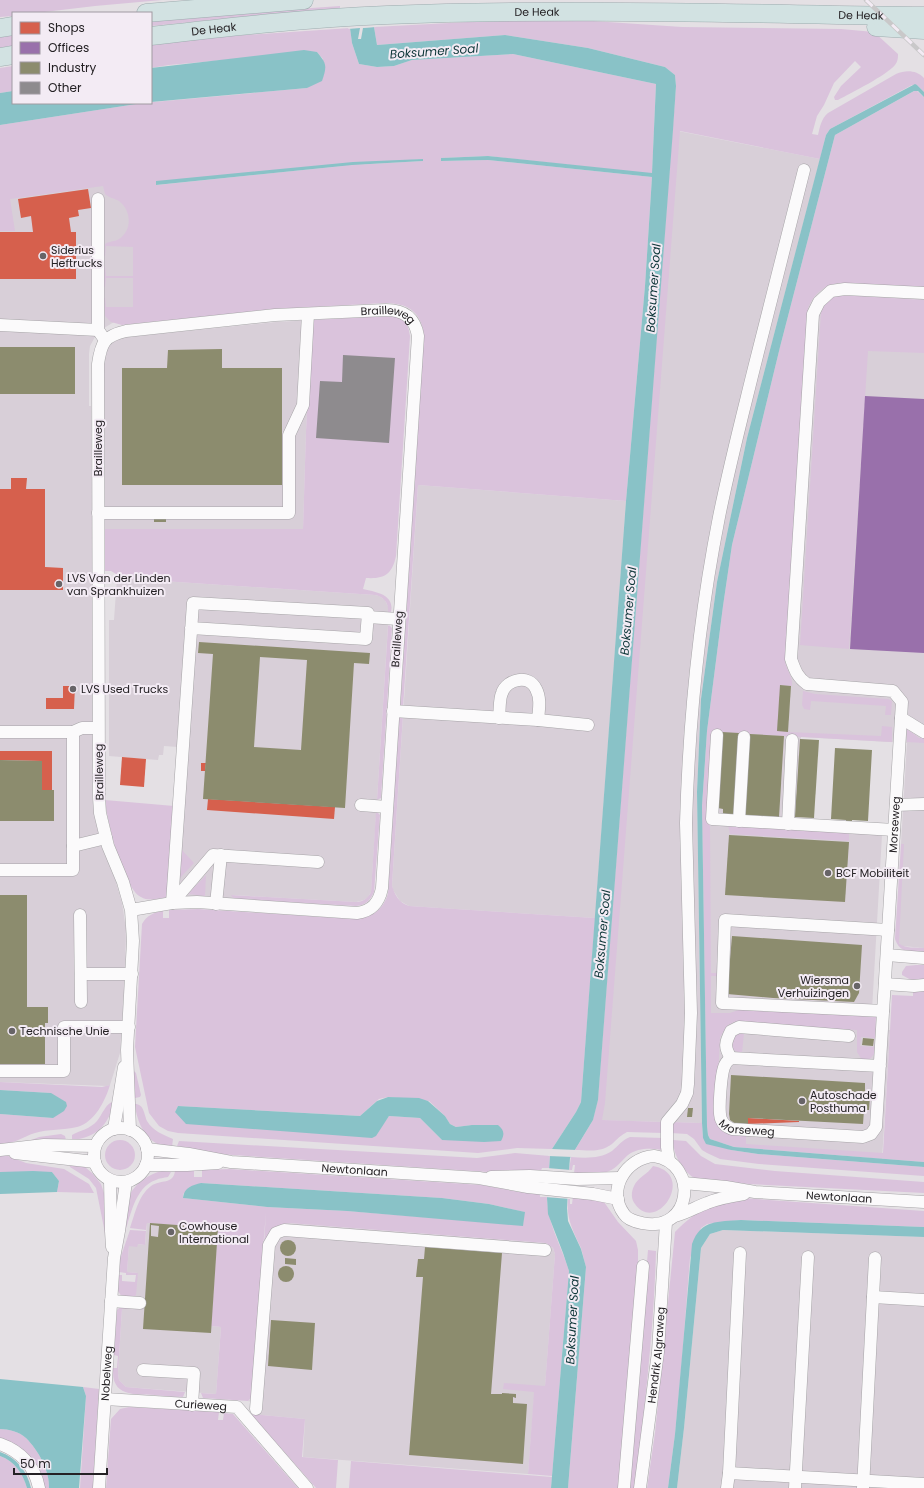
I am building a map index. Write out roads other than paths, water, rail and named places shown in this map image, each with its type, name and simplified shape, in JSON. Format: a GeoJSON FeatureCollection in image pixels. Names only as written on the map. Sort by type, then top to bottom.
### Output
{"type":"FeatureCollection","features":[{"type":"Feature","properties":{"kind":"highway","name":"De Heak"},"geometry":{"type":"LineString","coordinates":[[152,13],[304,0]]}},
{"type":"Feature","properties":{"kind":"highway","name":"De Heak"},"geometry":{"type":"LineString","coordinates":[[152,36],[271,22],[385,15],[488,12],[924,16]]}},
{"type":"Feature","properties":{"kind":"highway"},"geometry":{"type":"LineString","coordinates":[[810,14],[837,25],[924,30]]}},
{"type":"Feature","properties":{"kind":"highway"},"geometry":{"type":"LineString","coordinates":[[0,28],[12,26]]}},
{"type":"Feature","properties":{"kind":"highway"},"geometry":{"type":"LineString","coordinates":[[0,57],[12,55]]}},
{"type":"Feature","properties":{"kind":"street"},"geometry":{"type":"LineString","coordinates":[[669,1160],[654,1156],[640,1158],[626,1170],[620,1178],[617,1192],[620,1207],[626,1217],[645,1224],[671,1219],[682,1202],[684,1192],[684,1183],[680,1173],[669,1160],[667,1147],[667,1122],[682,1104],[687,1093],[688,1084],[690,1013],[686,823],[693,698],[700,639],[720,510],[737,435],[804,170]]}},
{"type":"Feature","properties":{"kind":"street"},"geometry":{"type":"LineString","coordinates":[[98,199],[98,330],[105,340]]}},
{"type":"Feature","properties":{"kind":"street","name":"Morseweg"},"geometry":{"type":"LineString","coordinates":[[731,1058],[725,1064],[722,1073],[720,1110],[721,1119],[726,1126],[732,1129],[863,1137],[871,1134],[876,1127],[902,702],[893,691],[807,684],[800,679],[796,673],[792,659],[813,314],[819,302],[831,291],[845,289],[924,293]]}},
{"type":"Feature","properties":{"kind":"street","name":"Brailleweg"},"geometry":{"type":"LineString","coordinates":[[114,1129],[127,1050],[133,941],[131,910],[123,882],[108,846],[99,797],[98,364],[100,350],[105,340],[115,334],[126,331],[275,315],[395,310],[406,314],[411,318],[417,328],[418,336],[398,619],[382,888],[377,902],[369,910],[356,913],[172,902],[131,910]]}},
{"type":"Feature","properties":{"kind":"street"},"geometry":{"type":"LineString","coordinates":[[98,512],[289,513],[289,435],[303,405],[308,314]]}},
{"type":"Feature","properties":{"kind":"street"},"geometry":{"type":"LineString","coordinates":[[0,325],[98,330]]}},
{"type":"Feature","properties":{"kind":"street"},"geometry":{"type":"LineString","coordinates":[[172,902],[191,628],[193,603],[368,613],[366,639],[191,628]]}},
{"type":"Feature","properties":{"kind":"street"},"geometry":{"type":"LineString","coordinates":[[368,617],[398,619]]}},
{"type":"Feature","properties":{"kind":"street"},"geometry":{"type":"LineString","coordinates":[[499,718],[501,699],[505,687],[511,682],[523,679],[531,682],[536,687],[538,694],[538,720]]}},
{"type":"Feature","properties":{"kind":"street"},"geometry":{"type":"LineString","coordinates":[[393,711],[538,720],[588,725]]}},
{"type":"Feature","properties":{"kind":"street"},"geometry":{"type":"LineString","coordinates":[[901,718],[924,732]]}},
{"type":"Feature","properties":{"kind":"street"},"geometry":{"type":"LineString","coordinates":[[0,732],[73,732],[82,728],[98,728]]}},
{"type":"Feature","properties":{"kind":"street"},"geometry":{"type":"LineString","coordinates":[[0,870],[73,870],[73,732]]}},
{"type":"Feature","properties":{"kind":"street"},"geometry":{"type":"LineString","coordinates":[[717,735],[712,819],[894,830]]}},
{"type":"Feature","properties":{"kind":"street"},"geometry":{"type":"LineString","coordinates":[[739,821],[744,737]]}},
{"type":"Feature","properties":{"kind":"street"},"geometry":{"type":"LineString","coordinates":[[788,824],[792,740]]}},
{"type":"Feature","properties":{"kind":"street"},"geometry":{"type":"LineString","coordinates":[[896,805],[924,804]]}},
{"type":"Feature","properties":{"kind":"street"},"geometry":{"type":"LineString","coordinates":[[361,805],[387,807]]}},
{"type":"Feature","properties":{"kind":"street"},"geometry":{"type":"LineString","coordinates":[[73,846],[106,838]]}},
{"type":"Feature","properties":{"kind":"street"},"geometry":{"type":"LineString","coordinates":[[172,902],[213,855],[318,862]]}},
{"type":"Feature","properties":{"kind":"street"},"geometry":{"type":"LineString","coordinates":[[216,904],[221,855]]}},
{"type":"Feature","properties":{"kind":"street"},"geometry":{"type":"LineString","coordinates":[[80,915],[81,1002]]}},
{"type":"Feature","properties":{"kind":"street"},"geometry":{"type":"LineString","coordinates":[[883,1011],[722,1004],[725,920],[888,930]]}},
{"type":"Feature","properties":{"kind":"street"},"geometry":{"type":"LineString","coordinates":[[887,955],[924,958]]}},
{"type":"Feature","properties":{"kind":"street"},"geometry":{"type":"LineString","coordinates":[[80,974],[132,974]]}},
{"type":"Feature","properties":{"kind":"street"},"geometry":{"type":"LineString","coordinates":[[885,984],[914,986],[924,984]]}},
{"type":"Feature","properties":{"kind":"street"},"geometry":{"type":"LineString","coordinates":[[0,1071],[64,1071],[64,1027],[129,1027]]}},
{"type":"Feature","properties":{"kind":"street"},"geometry":{"type":"LineString","coordinates":[[849,1036],[739,1027],[731,1031],[726,1041],[726,1051],[731,1058],[880,1066]]}},
{"type":"Feature","properties":{"kind":"street","name":"Brailleweg"},"geometry":{"type":"LineString","coordinates":[[127,1050],[130,1130]]}},
{"type":"Feature","properties":{"kind":"street"},"geometry":{"type":"LineString","coordinates":[[122,1128],[130,1130],[141,1137],[147,1149],[148,1157],[146,1165],[142,1173],[135,1179],[126,1182],[110,1180],[98,1170],[94,1155],[95,1146],[99,1139],[114,1129],[122,1128]]}},
{"type":"Feature","properties":{"kind":"street"},"geometry":{"type":"LineString","coordinates":[[0,1150],[44,1145],[95,1146]]}},
{"type":"Feature","properties":{"kind":"street","name":"Newtonlaan"},"geometry":{"type":"LineString","coordinates":[[147,1149],[189,1154],[231,1162],[479,1178],[501,1176],[620,1178]]}},
{"type":"Feature","properties":{"kind":"street"},"geometry":{"type":"LineString","coordinates":[[0,1150],[95,1162]]}},
{"type":"Feature","properties":{"kind":"street","name":"Newtonlaan"},"geometry":{"type":"LineString","coordinates":[[146,1165],[187,1166],[231,1162]]}},
{"type":"Feature","properties":{"kind":"street","name":"Newtonlaan"},"geometry":{"type":"LineString","coordinates":[[479,1178],[499,1183],[540,1189],[572,1191],[618,1199]]}},
{"type":"Feature","properties":{"kind":"street","name":"Nobelweg"},"geometry":{"type":"LineString","coordinates":[[110,1180],[111,1231],[114,1258]]}},
{"type":"Feature","properties":{"kind":"street","name":"Nobelweg"},"geometry":{"type":"LineString","coordinates":[[99,1488],[114,1258],[120,1231],[126,1182]]}},
{"type":"Feature","properties":{"kind":"street","name":"Newtonlaan"},"geometry":{"type":"LineString","coordinates":[[684,1183],[726,1187],[755,1192],[924,1202]]}},
{"type":"Feature","properties":{"kind":"street","name":"Newtonlaan"},"geometry":{"type":"LineString","coordinates":[[671,1219],[707,1203],[730,1196],[755,1192]]}},
{"type":"Feature","properties":{"kind":"street","name":"Hendrik Algraweg"},"geometry":{"type":"LineString","coordinates":[[640,1488],[658,1352],[671,1219]]}},
{"type":"Feature","properties":{"kind":"street"},"geometry":{"type":"LineString","coordinates":[[256,1409],[269,1245],[276,1233],[284,1230],[545,1250]]}},
{"type":"Feature","properties":{"kind":"street"},"geometry":{"type":"LineString","coordinates":[[726,1488],[740,1253]]}},
{"type":"Feature","properties":{"kind":"street"},"geometry":{"type":"LineString","coordinates":[[795,1483],[808,1257]]}},
{"type":"Feature","properties":{"kind":"street"},"geometry":{"type":"LineString","coordinates":[[863,1484],[875,1258]]}},
{"type":"Feature","properties":{"kind":"street","name":"Hendrik Algraweg"},"geometry":{"type":"LineString","coordinates":[[624,1488],[643,1266]]}},
{"type":"Feature","properties":{"kind":"street"},"geometry":{"type":"LineString","coordinates":[[873,1297],[924,1300]]}},
{"type":"Feature","properties":{"kind":"street"},"geometry":{"type":"LineString","coordinates":[[111,1301],[140,1303]]}},
{"type":"Feature","properties":{"kind":"street"},"geometry":{"type":"LineString","coordinates":[[143,1370],[194,1373],[192,1404]]}},
{"type":"Feature","properties":{"kind":"street","name":"Curieweg"},"geometry":{"type":"LineString","coordinates":[[105,1399],[237,1408],[308,1488]]}},
{"type":"Feature","properties":{"kind":"street"},"geometry":{"type":"LineString","coordinates":[[0,1444],[17,1452],[26,1460],[36,1476],[39,1488]]}},
{"type":"Feature","properties":{"kind":"street"},"geometry":{"type":"LineString","coordinates":[[728,1473],[795,1483],[924,1484]]}},
{"type":"Feature","properties":{"kind":"water","name":"Boksumer Soal"},"geometry":{"type":"Polygon","coordinates":[[[374,27],[377,45],[505,35],[588,48],[665,67],[675,75],[676,86],[673,130],[598,1100],[593,1120],[570,1158],[569,1170],[567,1208],[568,1221],[581,1249],[586,1267],[568,1488],[551,1488],[569,1271],[548,1214],[547,1198],[550,1156],[552,1149],[581,1102],[626,501],[645,286],[652,177],[488,160],[441,161],[441,158],[488,156],[652,173],[656,84],[513,54],[412,60],[394,66],[377,67],[359,64],[352,43],[350,28],[374,27]]]}},
{"type":"Feature","properties":{"kind":"water"},"geometry":{"type":"Polygon","coordinates":[[[304,50],[317,52],[323,59],[325,72],[322,81],[307,88],[152,102],[152,68],[304,50]]]}},
{"type":"Feature","properties":{"kind":"water"},"geometry":{"type":"Polygon","coordinates":[[[915,84],[924,92],[924,97],[918,91],[914,91],[835,135],[780,347],[732,545],[707,731],[702,806],[707,1126],[710,1139],[734,1147],[924,1162],[924,1167],[758,1154],[706,1144],[703,1138],[702,1123],[697,792],[701,699],[717,582],[747,438],[826,135],[830,129],[915,84]]]}},
{"type":"Feature","properties":{"kind":"water"},"geometry":{"type":"Polygon","coordinates":[[[12,91],[12,104],[136,104],[0,125],[0,93],[12,91]]]}},
{"type":"Feature","properties":{"kind":"water"},"geometry":{"type":"Polygon","coordinates":[[[423,159],[423,161],[352,165],[156,185],[156,181],[353,162],[423,159]]]}},
{"type":"Feature","properties":{"kind":"water"},"geometry":{"type":"Polygon","coordinates":[[[0,1090],[51,1093],[66,1102],[67,1106],[64,1111],[53,1118],[0,1114],[0,1090]]]}},
{"type":"Feature","properties":{"kind":"water"},"geometry":{"type":"Polygon","coordinates":[[[388,1097],[419,1098],[428,1101],[445,1116],[450,1124],[456,1127],[472,1125],[498,1125],[503,1130],[503,1136],[501,1141],[484,1142],[442,1140],[420,1118],[389,1116],[376,1136],[372,1138],[186,1124],[175,1112],[178,1106],[360,1116],[377,1101],[388,1097]]]}},
{"type":"Feature","properties":{"kind":"water"},"geometry":{"type":"Polygon","coordinates":[[[0,1172],[52,1172],[59,1181],[57,1192],[0,1194],[0,1172]]]}},
{"type":"Feature","properties":{"kind":"water"},"geometry":{"type":"Polygon","coordinates":[[[201,1183],[442,1198],[489,1204],[525,1212],[523,1226],[347,1211],[267,1207],[183,1198],[187,1189],[201,1183]]]}},
{"type":"Feature","properties":{"kind":"water"},"geometry":{"type":"Polygon","coordinates":[[[741,1220],[924,1227],[924,1237],[723,1230],[710,1234],[701,1248],[677,1488],[668,1488],[675,1434],[692,1244],[700,1230],[711,1223],[741,1220]]]}},
{"type":"Feature","properties":{"kind":"water"},"geometry":{"type":"Polygon","coordinates":[[[0,1379],[83,1387],[86,1396],[79,1488],[49,1488],[48,1475],[39,1455],[30,1443],[23,1436],[17,1433],[10,1430],[0,1429],[0,1379]]]}},
{"type":"Feature","properties":{"kind":"water"},"geometry":{"type":"Polygon","coordinates":[[[0,1452],[11,1458],[20,1466],[27,1476],[31,1488],[27,1488],[18,1469],[10,1461],[0,1456],[0,1452]]]}},
{"type":"Feature","properties":{"kind":"railway"},"geometry":{"type":"LineString","coordinates":[[866,0],[924,55]]}},
{"type":"Feature","properties":{"kind":"place","name":"Siderius Heftrucks"},"geometry":{"type":"Point","coordinates":[43,256]}},
{"type":"Feature","properties":{"kind":"place","name":"LVS Van der Linden van Sprankhuizen"},"geometry":{"type":"Point","coordinates":[59,584]}},
{"type":"Feature","properties":{"kind":"place","name":"LVS Used Trucks"},"geometry":{"type":"Point","coordinates":[73,689]}},
{"type":"Feature","properties":{"kind":"place","name":"BCF Mobiliteit"},"geometry":{"type":"Point","coordinates":[828,873]}},
{"type":"Feature","properties":{"kind":"place","name":"Wiersma Verhuizingen"},"geometry":{"type":"Point","coordinates":[857,986]}},
{"type":"Feature","properties":{"kind":"place","name":"Technische Unie"},"geometry":{"type":"Point","coordinates":[12,1031]}},
{"type":"Feature","properties":{"kind":"place","name":"Autoschade Posthuma"},"geometry":{"type":"Point","coordinates":[802,1101]}},
{"type":"Feature","properties":{"kind":"place","name":"Cowhouse International"},"geometry":{"type":"Point","coordinates":[171,1232]}}]}
